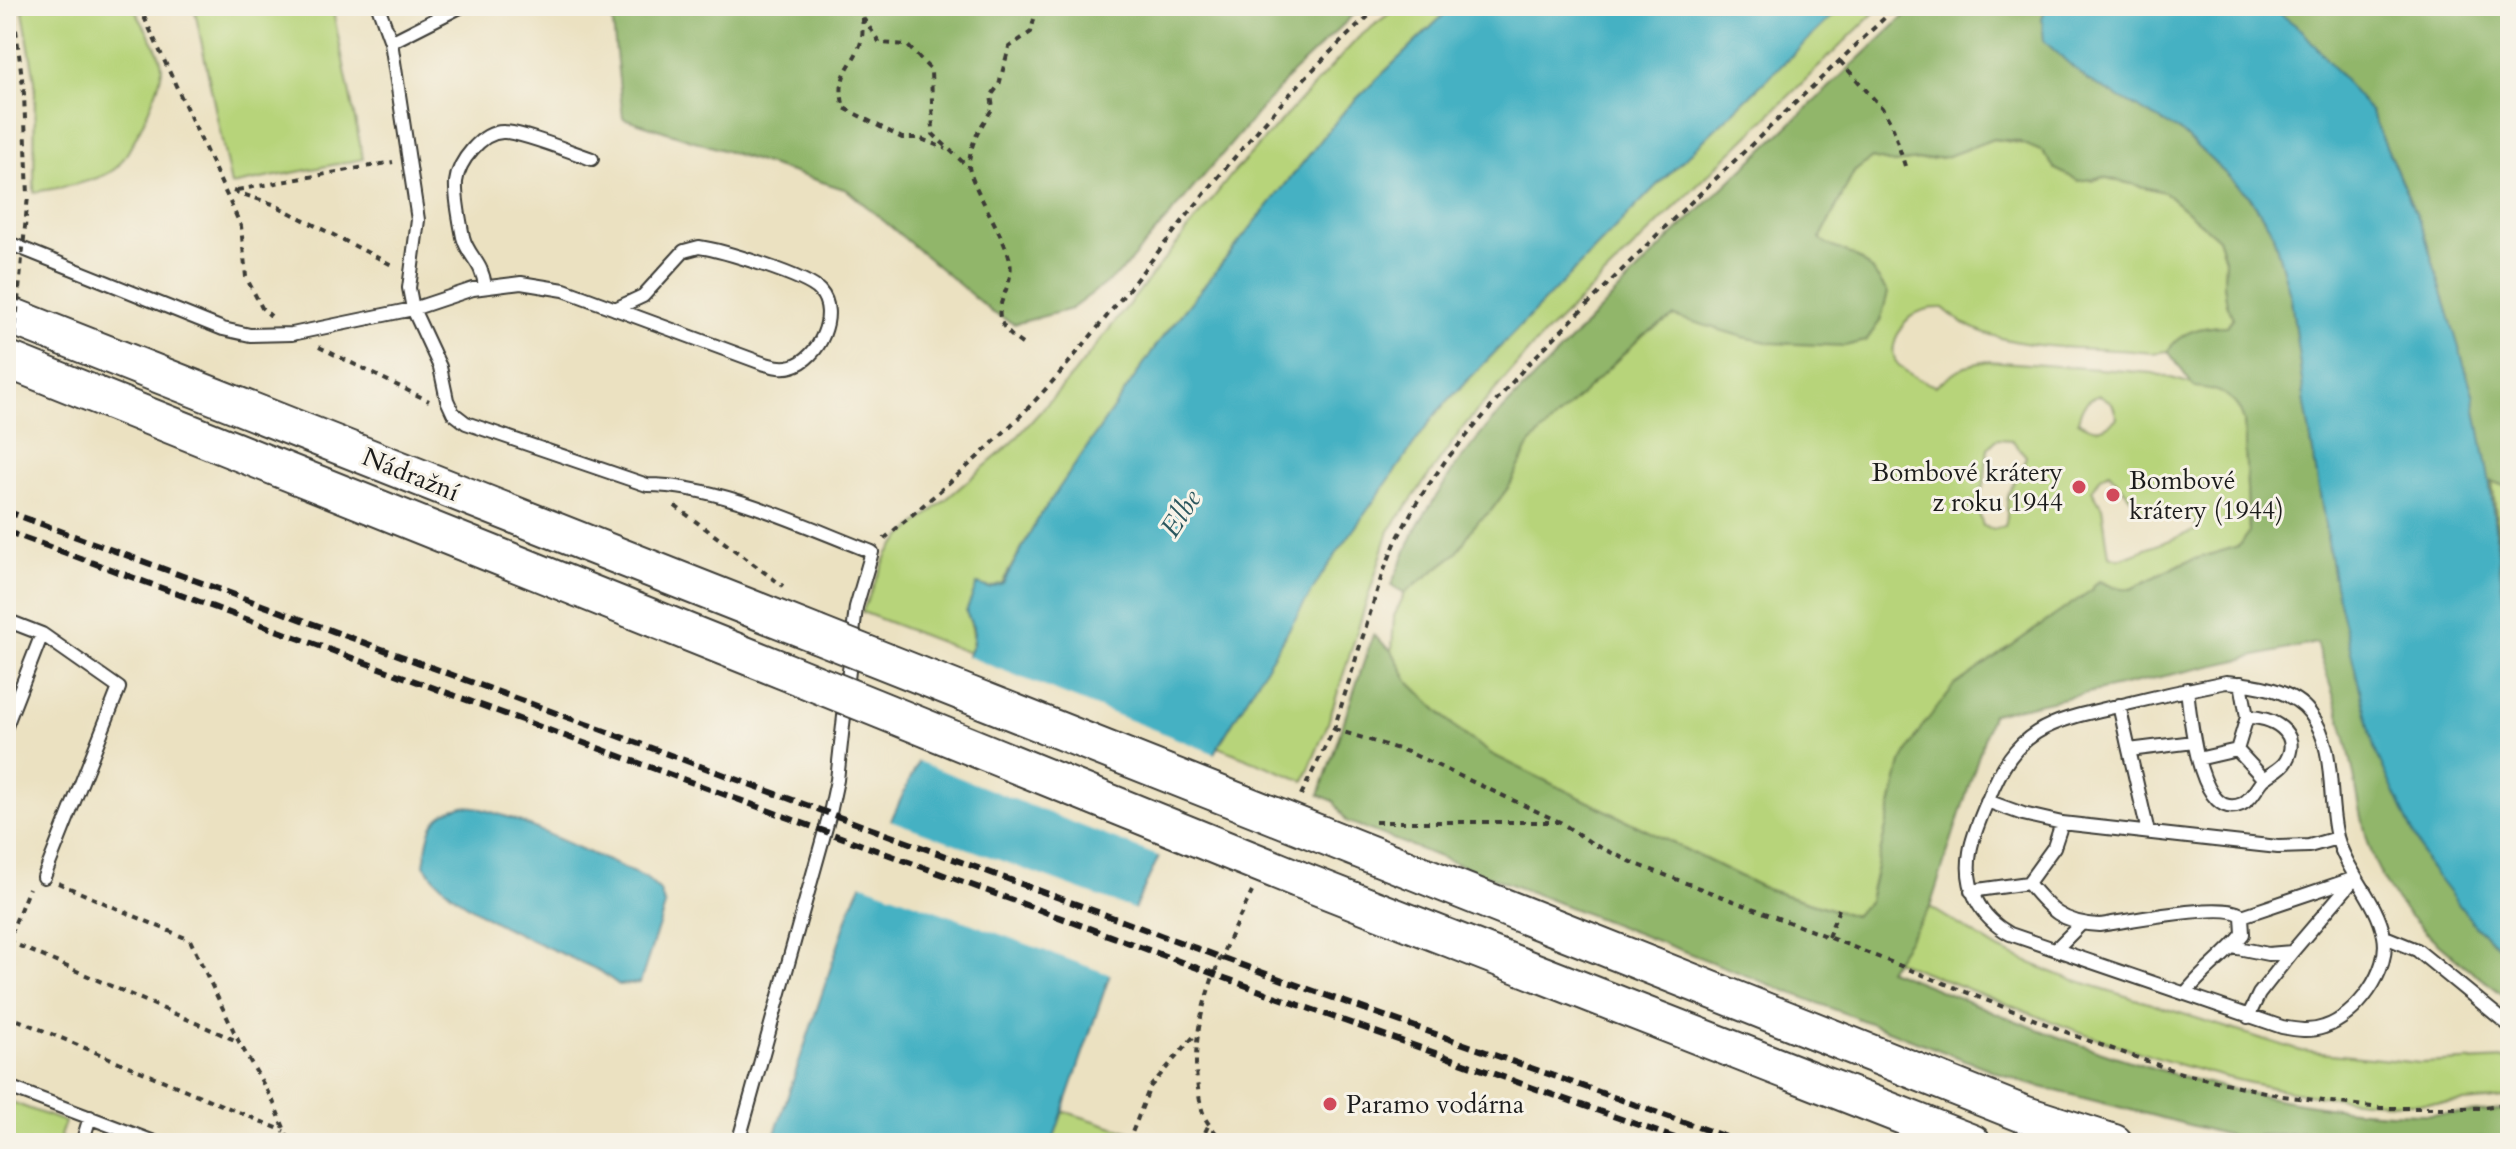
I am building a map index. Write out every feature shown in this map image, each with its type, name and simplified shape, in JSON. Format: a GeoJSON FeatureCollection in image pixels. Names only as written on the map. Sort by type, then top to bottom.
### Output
{"type":"FeatureCollection","features":[{"type":"Feature","properties":{"kind":"main road","name":"Nádražní"},"geometry":{"type":"LineString","coordinates":[[6,314],[2026,1115],[2114,1143]]}},
{"type":"Feature","properties":{"kind":"main road","name":"Nádražní"},"geometry":{"type":"LineString","coordinates":[[6,359],[1298,879],[1922,1122]]}},
{"type":"Feature","properties":{"kind":"main road"},"geometry":{"type":"LineString","coordinates":[[1922,1122],[1972,1143]]}},
{"type":"Feature","properties":{"kind":"main road"},"geometry":{"type":"LineString","coordinates":[[1922,1122],[1985,1143]]}},
{"type":"Feature","properties":{"kind":"lane"},"geometry":{"type":"LineString","coordinates":[[378,6],[391,42],[418,220],[409,288],[413,309],[440,367],[453,413],[466,423],[647,485],[672,485],[695,490],[774,514],[872,552],[856,607],[837,780],[738,1143]]}},
{"type":"Feature","properties":{"kind":"lane"},"geometry":{"type":"LineString","coordinates":[[391,42],[462,6]]}},
{"type":"Feature","properties":{"kind":"lane"},"geometry":{"type":"LineString","coordinates":[[485,286],[482,269],[465,243],[456,181],[473,150],[490,135],[506,131],[592,159]]}},
{"type":"Feature","properties":{"kind":"lane"},"geometry":{"type":"LineString","coordinates":[[6,242],[223,329],[250,335],[292,334],[413,309],[485,286],[521,283],[564,290],[615,309],[762,363],[785,367],[794,366],[812,354],[824,331],[828,307],[824,296],[810,282],[699,247],[684,251],[643,296],[615,309]]}},
{"type":"Feature","properties":{"kind":"lane"},"geometry":{"type":"LineString","coordinates":[[6,620],[42,634],[119,688],[44,877]]}},
{"type":"Feature","properties":{"kind":"lane"},"geometry":{"type":"LineString","coordinates":[[6,726],[42,634]]}},
{"type":"Feature","properties":{"kind":"lane"},"geometry":{"type":"LineString","coordinates":[[2226,682],[2280,693],[2309,712],[2326,752],[2337,838],[2385,937],[2383,960],[2377,975],[2356,1006],[2337,1021],[2323,1027],[2300,1030],[2248,1017],[2056,949],[1997,926],[1977,904],[1971,891],[1969,859],[1987,801],[1999,772],[2011,754],[2038,730],[2070,717],[2187,689],[2226,682]]}},
{"type":"Feature","properties":{"kind":"lane"},"geometry":{"type":"LineString","coordinates":[[2237,750],[2247,717],[2241,683]]}},
{"type":"Feature","properties":{"kind":"lane"},"geometry":{"type":"LineString","coordinates":[[2187,689],[2198,759],[2210,793],[2221,803],[2241,804],[2250,798],[2264,779],[2285,764],[2290,753],[2287,732],[2278,724],[2268,719],[2247,717]]}},
{"type":"Feature","properties":{"kind":"lane"},"geometry":{"type":"LineString","coordinates":[[2119,705],[2148,832]]}},
{"type":"Feature","properties":{"kind":"lane"},"geometry":{"type":"LineString","coordinates":[[2129,750],[2194,742]]}},
{"type":"Feature","properties":{"kind":"lane"},"geometry":{"type":"LineString","coordinates":[[2198,759],[2237,750]]}},
{"type":"Feature","properties":{"kind":"lane"},"geometry":{"type":"LineString","coordinates":[[2237,750],[2264,779]]}},
{"type":"Feature","properties":{"kind":"lane"},"geometry":{"type":"LineString","coordinates":[[1987,801],[2062,823],[2278,847],[2309,846],[2337,838]]}},
{"type":"Feature","properties":{"kind":"lane"},"geometry":{"type":"LineString","coordinates":[[1971,891],[2028,883],[2054,847],[2062,823]]}},
{"type":"Feature","properties":{"kind":"lane"},"geometry":{"type":"LineString","coordinates":[[2242,916],[2355,878]]}},
{"type":"Feature","properties":{"kind":"lane"},"geometry":{"type":"LineString","coordinates":[[2248,1017],[2259,994],[2355,878]]}},
{"type":"Feature","properties":{"kind":"lane"},"geometry":{"type":"LineString","coordinates":[[2028,883],[2045,905],[2063,918],[2081,924],[2099,925],[2210,909],[2238,911],[2242,916],[2243,934],[2233,947],[2193,982],[2185,994]]}},
{"type":"Feature","properties":{"kind":"lane"},"geometry":{"type":"LineString","coordinates":[[2056,949],[2081,924]]}},
{"type":"Feature","properties":{"kind":"lane"},"geometry":{"type":"LineString","coordinates":[[2385,937],[2417,950],[2510,1026]]}},
{"type":"Feature","properties":{"kind":"lane"},"geometry":{"type":"LineString","coordinates":[[2233,947],[2268,954],[2292,952]]}},
{"type":"Feature","properties":{"kind":"lane"},"geometry":{"type":"LineString","coordinates":[[6,1086],[157,1143]]}},
{"type":"Feature","properties":{"kind":"lane"},"geometry":{"type":"LineString","coordinates":[[82,1143],[90,1117]]}},
{"type":"Feature","properties":{"kind":"path"},"geometry":{"type":"LineString","coordinates":[[6,372],[14,342],[28,196],[24,94],[13,6]]}},
{"type":"Feature","properties":{"kind":"path"},"geometry":{"type":"LineString","coordinates":[[139,6],[241,226],[246,277],[262,308],[292,334],[453,413]]}},
{"type":"Feature","properties":{"kind":"path"},"geometry":{"type":"LineString","coordinates":[[859,6],[863,18],[880,43],[907,45],[931,70],[933,134],[969,168],[1006,246],[1011,267],[1000,303],[1000,321],[1009,335],[1022,344]]}},
{"type":"Feature","properties":{"kind":"path"},"geometry":{"type":"LineString","coordinates":[[969,168],[974,138],[993,108],[991,96],[999,85],[1009,47],[1031,32],[1037,6]]}},
{"type":"Feature","properties":{"kind":"path"},"geometry":{"type":"LineString","coordinates":[[872,552],[989,449],[1065,367],[1233,159],[1302,83],[1380,6]]}},
{"type":"Feature","properties":{"kind":"path"},"geometry":{"type":"LineString","coordinates":[[1298,801],[1334,729],[1386,564],[1417,502],[1446,460],[1527,365],[1664,228],[1897,6]]}},
{"type":"Feature","properties":{"kind":"path"},"geometry":{"type":"LineString","coordinates":[[863,18],[862,40],[843,79],[841,98],[844,108],[902,138],[919,138],[948,150]]}},
{"type":"Feature","properties":{"kind":"path"},"geometry":{"type":"LineString","coordinates":[[1840,61],[1882,108],[1892,125],[1905,166]]}},
{"type":"Feature","properties":{"kind":"path"},"geometry":{"type":"LineString","coordinates":[[226,192],[410,159]]}},
{"type":"Feature","properties":{"kind":"path"},"geometry":{"type":"LineString","coordinates":[[233,191],[273,204],[411,274]]}},
{"type":"Feature","properties":{"kind":"path"},"geometry":{"type":"LineString","coordinates":[[647,485],[794,594]]}},
{"type":"Feature","properties":{"kind":"path"},"geometry":{"type":"LineString","coordinates":[[1334,729],[1408,752],[1560,822],[1593,844],[1636,864],[2081,1038],[2181,1073],[2282,1096],[2381,1108],[2480,1108],[2510,1103]]}},
{"type":"Feature","properties":{"kind":"path"},"geometry":{"type":"LineString","coordinates":[[1369,822],[1560,822]]}},
{"type":"Feature","properties":{"kind":"path"},"geometry":{"type":"LineString","coordinates":[[239,1042],[7,943],[33,880],[44,877],[190,940],[239,1042],[273,1101],[290,1143]]}},
{"type":"Feature","properties":{"kind":"path"},"geometry":{"type":"LineString","coordinates":[[1224,1143],[1209,1124],[1199,1096],[1197,1033],[1213,974],[1257,884]]}},
{"type":"Feature","properties":{"kind":"path"},"geometry":{"type":"LineString","coordinates":[[1828,937],[1839,909]]}},
{"type":"Feature","properties":{"kind":"path"},"geometry":{"type":"LineString","coordinates":[[6,1015],[286,1132]]}},
{"type":"Feature","properties":{"kind":"path"},"geometry":{"type":"LineString","coordinates":[[1128,1143],[1150,1087],[1197,1033]]}},
{"type":"Feature","properties":{"kind":"path"},"geometry":{"type":"LineString","coordinates":[[1200,1143],[1209,1124]]}},
{"type":"Feature","properties":{"kind":"green space"},"geometry":{"type":"Polygon","coordinates":[[[22,6],[133,6],[155,45],[162,67],[157,89],[129,149],[109,173],[77,184],[34,192],[35,81],[22,6]]]}},
{"type":"Feature","properties":{"kind":"green space"},"geometry":{"type":"Polygon","coordinates":[[[194,6],[332,6],[363,159],[231,185],[194,6]]]}},
{"type":"Feature","properties":{"kind":"green space"},"geometry":{"type":"Polygon","coordinates":[[[611,6],[1363,6],[1292,73],[1122,271],[1071,309],[1014,324],[993,313],[847,190],[623,118],[611,6]]]}},
{"type":"Feature","properties":{"kind":"green space"},"geometry":{"type":"Polygon","coordinates":[[[1399,6],[1453,6],[1346,109],[1158,343],[1038,519],[1002,583],[989,588],[978,584],[966,612],[973,632],[969,653],[862,612],[888,553],[903,536],[1012,443],[1072,376],[1233,173],[1359,37],[1399,6]]]}},
{"type":"Feature","properties":{"kind":"green space"},"geometry":{"type":"Polygon","coordinates":[[[1843,6],[1881,6],[1532,347],[1465,425],[1389,531],[1327,726],[1304,781],[1218,747],[1322,573],[1437,412],[1656,186],[1843,6]]]}},
{"type":"Feature","properties":{"kind":"green space"},"geometry":{"type":"Polygon","coordinates":[[[1915,6],[2046,6],[2042,19],[2045,41],[2086,79],[2183,133],[2250,197],[2272,231],[2291,298],[2335,585],[2351,646],[2477,928],[2510,956],[2510,1000],[2414,921],[2379,872],[2366,836],[2340,718],[2316,643],[1992,714],[1930,907],[1888,970],[2081,1045],[2239,1091],[2292,1102],[2400,1114],[2455,1114],[2510,1109],[2510,1137],[2404,1140],[2298,1133],[2236,1137],[2025,1083],[1346,821],[1334,801],[1319,795],[1373,635],[1392,651],[1408,681],[1459,731],[1493,755],[1766,889],[1854,916],[1869,901],[1901,763],[1921,728],[1955,685],[2093,589],[2100,581],[2113,587],[2131,589],[2185,562],[2239,546],[2249,533],[2241,412],[2226,395],[2194,387],[2168,351],[2186,334],[2201,328],[2227,326],[2233,318],[2227,304],[2225,259],[2218,238],[2164,192],[2103,177],[2079,181],[2055,169],[2043,152],[2017,141],[1993,139],[1946,157],[1893,163],[1872,158],[1854,172],[1820,239],[1862,261],[1888,293],[1880,321],[1866,341],[1845,346],[1772,343],[1674,316],[1644,334],[1530,444],[1510,485],[1490,512],[1475,524],[1457,553],[1405,593],[1391,585],[1416,528],[1455,467],[1491,422],[1673,235],[1915,6]]]}},
{"type":"Feature","properties":{"kind":"green space"},"geometry":{"type":"Polygon","coordinates":[[[2270,6],[2510,6],[2510,488],[2492,481],[2500,550],[2510,550],[2510,650],[2489,479],[2473,394],[2424,233],[2371,112],[2270,6]]]}},
{"type":"Feature","properties":{"kind":"green space"},"geometry":{"type":"Polygon","coordinates":[[[1993,139],[2030,145],[2043,152],[2055,169],[2092,181],[2103,177],[2164,192],[2218,238],[2225,259],[2227,304],[2233,317],[2227,326],[2193,331],[2179,338],[2168,351],[2152,353],[2043,346],[2015,341],[1965,324],[1943,308],[1934,308],[1918,312],[1905,322],[1894,348],[1897,363],[1910,374],[1935,386],[1965,366],[1988,361],[2153,373],[2225,393],[2239,405],[2244,421],[2249,533],[2239,546],[2185,562],[2131,589],[2113,587],[2099,581],[1901,763],[1869,901],[1854,916],[1766,889],[1493,755],[1459,731],[1408,681],[1392,651],[1394,616],[1405,593],[1457,553],[1475,523],[1490,512],[1510,485],[1529,444],[1644,334],[1674,316],[1750,337],[1797,342],[1851,254],[1831,249],[1820,239],[1854,172],[1872,158],[1893,163],[1945,157],[1993,139]],[[2100,395],[2085,404],[2078,421],[2098,428],[2107,426],[2117,418],[2112,403],[2100,395]],[[1997,439],[1988,448],[1984,484],[1976,503],[1983,526],[1994,529],[2005,526],[2009,493],[2026,456],[2012,440],[1997,439]],[[2109,472],[2092,490],[2102,507],[2109,556],[2119,559],[2197,530],[2194,522],[2143,512],[2109,472]]]}},
{"type":"Feature","properties":{"kind":"green space"},"geometry":{"type":"Polygon","coordinates":[[[2492,481],[2510,488],[2510,550],[2500,550],[2492,481]]]}},
{"type":"Feature","properties":{"kind":"green space"},"geometry":{"type":"Polygon","coordinates":[[[1930,907],[2000,950],[2059,975],[2301,1051],[2420,1063],[2506,1059],[2510,1053],[2510,1097],[2430,1103],[2351,1100],[2272,1088],[2195,1069],[2118,1045],[1894,960],[1930,907]]]}},
{"type":"Feature","properties":{"kind":"green space"},"geometry":{"type":"Polygon","coordinates":[[[6,1100],[65,1122],[60,1136],[68,1143],[6,1143],[6,1100]]]}},
{"type":"Feature","properties":{"kind":"green space"},"geometry":{"type":"Polygon","coordinates":[[[1063,1111],[1165,1143],[1052,1143],[1063,1111]]]}},
{"type":"Feature","properties":{"kind":"water","name":"Elbe"},"geometry":{"type":"Polygon","coordinates":[[[1453,6],[1843,6],[1656,186],[1437,412],[1323,573],[1185,801],[1128,922],[1052,1143],[772,1143],[852,904],[973,644],[974,630],[966,612],[977,584],[989,588],[1003,583],[1038,519],[1158,343],[1346,109],[1453,6]]]}},
{"type":"Feature","properties":{"kind":"water"},"geometry":{"type":"Polygon","coordinates":[[[2046,6],[2270,6],[2302,30],[2371,112],[2424,233],[2473,394],[2489,479],[2510,650],[2510,956],[2477,928],[2427,864],[2374,748],[2335,585],[2291,298],[2272,231],[2250,197],[2183,133],[2086,79],[2044,41],[2042,19],[2046,6]]]}},
{"type":"Feature","properties":{"kind":"water"},"geometry":{"type":"Polygon","coordinates":[[[463,806],[514,819],[646,878],[660,891],[665,906],[640,983],[619,985],[600,971],[504,927],[458,899],[439,883],[424,865],[429,834],[443,814],[463,806]]]}},
{"type":"Feature","properties":{"kind":"pier"},"geometry":{"type":"Polygon","coordinates":[[[964,655],[1218,755],[1189,803],[1163,858],[915,760],[964,655]]]}},
{"type":"Feature","properties":{"kind":"pier"},"geometry":{"type":"Polygon","coordinates":[[[887,819],[1138,911],[1114,976],[858,882],[887,819]]]}},
{"type":"Feature","properties":{"kind":"railway"},"geometry":{"type":"LineString","coordinates":[[6,511],[1280,979],[1743,1143]]}},
{"type":"Feature","properties":{"kind":"railway"},"geometry":{"type":"LineString","coordinates":[[6,531],[1274,996],[1689,1143]]}},
{"type":"Feature","properties":{"kind":"place","name":"Bombové krátery z roku 1944"},"geometry":{"type":"Point","coordinates":[2079,487]}},
{"type":"Feature","properties":{"kind":"place","name":"Bombové krátery (1944)"},"geometry":{"type":"Point","coordinates":[2113,495]}},
{"type":"Feature","properties":{"kind":"place","name":"Paramo vodárna"},"geometry":{"type":"Point","coordinates":[1330,1104]}}]}
